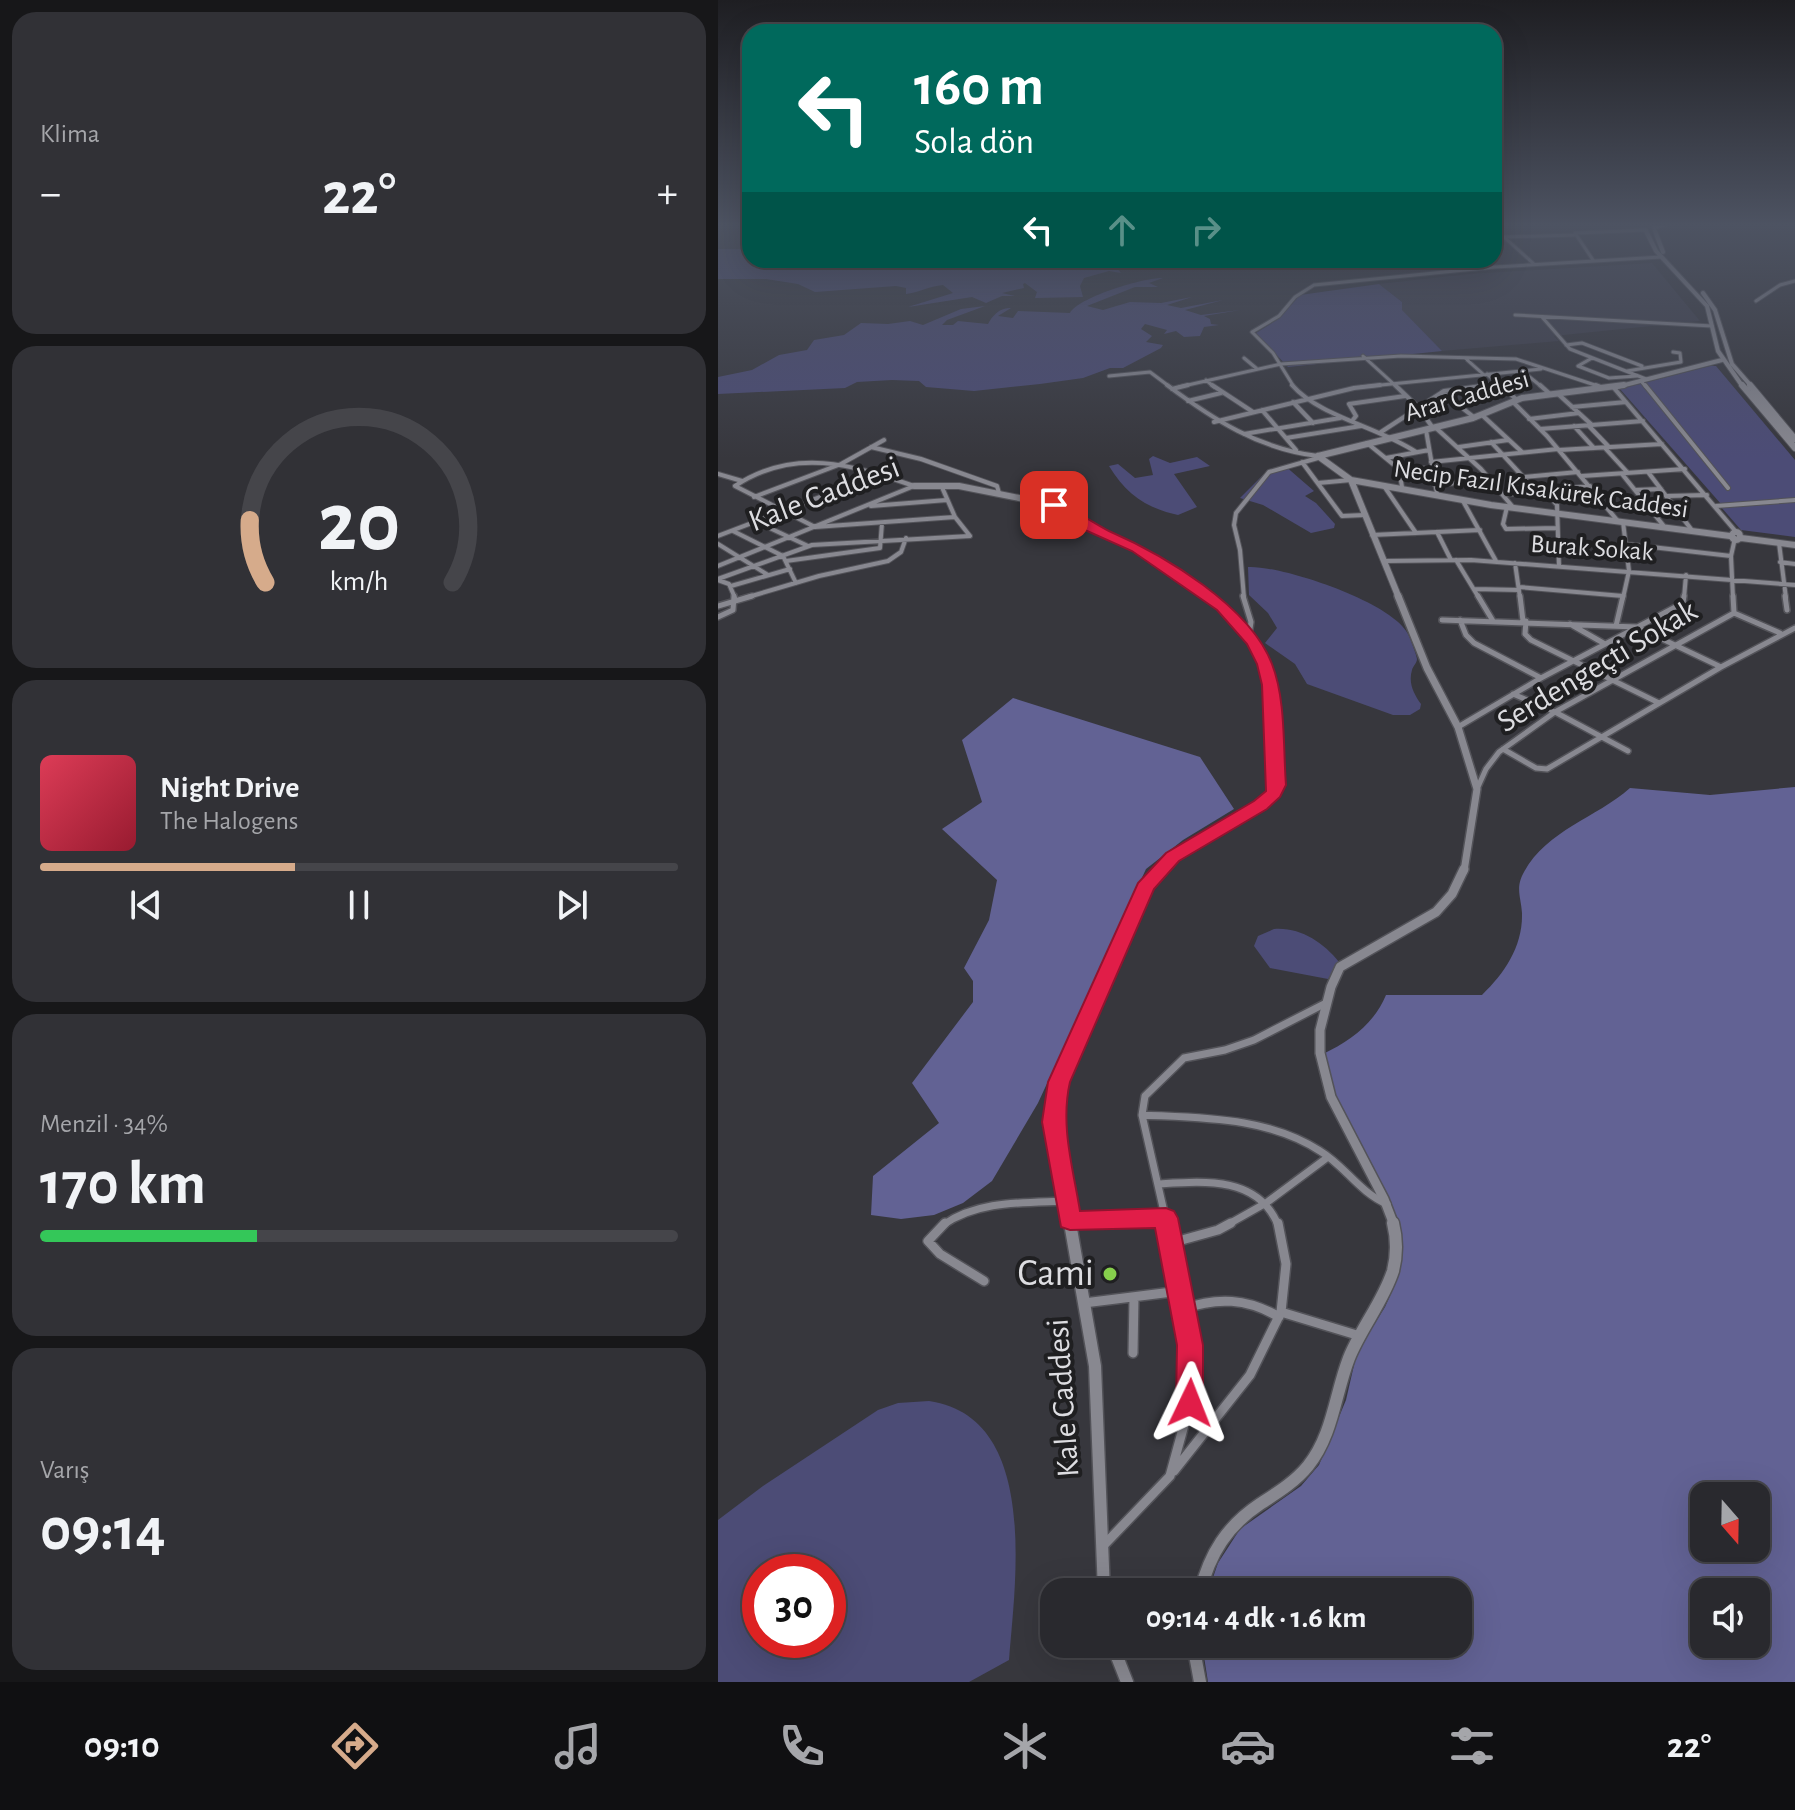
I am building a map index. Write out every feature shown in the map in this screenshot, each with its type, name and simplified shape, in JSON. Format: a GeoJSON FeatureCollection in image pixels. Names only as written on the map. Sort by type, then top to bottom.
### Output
{"type":"FeatureCollection","features":[{"type":"Feature","properties":{"kind":"street"},"geometry":{"type":"LineString","coordinates":[[1290,302],[1279,316],[1252,332],[1281,364],[1288,381],[1304,399],[1394,437],[1416,452]]}},
{"type":"Feature","properties":{"kind":"street"},"geometry":{"type":"LineString","coordinates":[[1703,302],[1722,360],[1795,448]]}},
{"type":"Feature","properties":{"kind":"street"},"geometry":{"type":"LineString","coordinates":[[1710,302],[1732,364],[1795,439]]}},
{"type":"Feature","properties":{"kind":"street"},"geometry":{"type":"LineString","coordinates":[[1515,315],[1543,318],[1565,345],[1641,378],[1728,488]]}},
{"type":"Feature","properties":{"kind":"street"},"geometry":{"type":"LineString","coordinates":[[1523,318],[1713,327]]}},
{"type":"Feature","properties":{"kind":"street"},"geometry":{"type":"LineString","coordinates":[[1565,345],[1582,343],[1642,366],[1665,367],[1681,362],[1680,353],[1673,352]]}},
{"type":"Feature","properties":{"kind":"street"},"geometry":{"type":"LineString","coordinates":[[1363,356],[1418,407],[1435,428],[1459,447],[1503,495],[1510,507],[1503,524],[1506,529],[1556,528]]}},
{"type":"Feature","properties":{"kind":"street"},"geometry":{"type":"LineString","coordinates":[[1172,389],[1256,368],[1363,356],[1516,359],[1604,389]]}},
{"type":"Feature","properties":{"kind":"street"},"geometry":{"type":"LineString","coordinates":[[1464,357],[1499,384],[1620,521],[1629,571],[1616,626]]}},
{"type":"Feature","properties":{"kind":"street"},"geometry":{"type":"LineString","coordinates":[[1244,358],[1256,368]]}},
{"type":"Feature","properties":{"kind":"street"},"geometry":{"type":"LineString","coordinates":[[1592,358],[1578,366],[1609,378],[1641,378]]}},
{"type":"Feature","properties":{"kind":"street","name":"Arar Caddesi"},"geometry":{"type":"LineString","coordinates":[[1319,457],[1478,416],[1515,401],[1614,388],[1641,378],[1722,360]]}},
{"type":"Feature","properties":{"kind":"street"},"geometry":{"type":"LineString","coordinates":[[1626,371],[1642,366]]}},
{"type":"Feature","properties":{"kind":"street"},"geometry":{"type":"LineString","coordinates":[[1214,422],[1304,399],[1391,384],[1545,368]]}},
{"type":"Feature","properties":{"kind":"street"},"geometry":{"type":"LineString","coordinates":[[1521,370],[1572,407],[1590,425],[1663,525]]}},
{"type":"Feature","properties":{"kind":"street"},"geometry":{"type":"LineString","coordinates":[[1109,376],[1149,371],[1188,401],[1261,445],[1319,457]]}},
{"type":"Feature","properties":{"kind":"street"},"geometry":{"type":"LineString","coordinates":[[1206,380],[1253,412]]}},
{"type":"Feature","properties":{"kind":"street"},"geometry":{"type":"LineString","coordinates":[[1381,432],[1442,392],[1499,384]]}},
{"type":"Feature","properties":{"kind":"street"},"geometry":{"type":"LineString","coordinates":[[1614,388],[1707,495],[1736,536]]}},
{"type":"Feature","properties":{"kind":"street"},"geometry":{"type":"LineString","coordinates":[[1442,392],[1522,452]]}},
{"type":"Feature","properties":{"kind":"street"},"geometry":{"type":"LineString","coordinates":[[1188,401],[1221,393]]}},
{"type":"Feature","properties":{"kind":"street"},"geometry":{"type":"LineString","coordinates":[[1352,421],[1356,416],[1349,404],[1405,396]]}},
{"type":"Feature","properties":{"kind":"street"},"geometry":{"type":"LineString","coordinates":[[1293,402],[1313,423]]}},
{"type":"Feature","properties":{"kind":"street"},"geometry":{"type":"LineString","coordinates":[[1572,407],[1626,402]]}},
{"type":"Feature","properties":{"kind":"street"},"geometry":{"type":"LineString","coordinates":[[1262,410],[1298,452]]}},
{"type":"Feature","properties":{"kind":"street"},"geometry":{"type":"LineString","coordinates":[[1529,419],[1579,413]]}},
{"type":"Feature","properties":{"kind":"street"},"geometry":{"type":"LineString","coordinates":[[1243,435],[1343,417]]}},
{"type":"Feature","properties":{"kind":"street"},"geometry":{"type":"LineString","coordinates":[[1540,429],[1643,421]]}},
{"type":"Feature","properties":{"kind":"street"},"geometry":{"type":"LineString","coordinates":[[1286,438],[1364,425]]}},
{"type":"Feature","properties":{"kind":"street"},"geometry":{"type":"LineString","coordinates":[[1574,426],[1594,448]]}},
{"type":"Feature","properties":{"kind":"street"},"geometry":{"type":"LineString","coordinates":[[1426,430],[1437,494]]}},
{"type":"Feature","properties":{"kind":"street"},"geometry":{"type":"LineString","coordinates":[[754,497],[841,464],[884,440]]}},
{"type":"Feature","properties":{"kind":"street"},"geometry":{"type":"LineString","coordinates":[[1459,447],[1508,440]]}},
{"type":"Feature","properties":{"kind":"street"},"geometry":{"type":"LineString","coordinates":[[1491,442],[1537,492]]}},
{"type":"Feature","properties":{"kind":"street"},"geometry":{"type":"LineString","coordinates":[[1367,443],[1399,469],[1402,487]]}},
{"type":"Feature","properties":{"kind":"street"},"geometry":{"type":"LineString","coordinates":[[1431,462],[1522,452],[1662,444]]}},
{"type":"Feature","properties":{"kind":"street"},"geometry":{"type":"LineString","coordinates":[[871,447],[936,464],[997,486],[999,493]]}},
{"type":"Feature","properties":{"kind":"street"},"geometry":{"type":"LineString","coordinates":[[1386,458],[1429,450]]}},
{"type":"Feature","properties":{"kind":"street"},"geometry":{"type":"LineString","coordinates":[[1249,635],[1251,626],[1241,594],[1235,518],[1243,502],[1267,474],[1319,457]]}},
{"type":"Feature","properties":{"kind":"street","name":"Necip Fazıl Kısakürek Caddesi"},"geometry":{"type":"LineString","coordinates":[[1319,457],[1350,478],[1463,501],[1795,543]]}},
{"type":"Feature","properties":{"kind":"street"},"geometry":{"type":"LineString","coordinates":[[1302,462],[1342,516],[1365,515]]}},
{"type":"Feature","properties":{"kind":"street"},"geometry":{"type":"LineString","coordinates":[[914,486],[841,464],[777,464],[735,487],[815,527],[955,517]]}},
{"type":"Feature","properties":{"kind":"street"},"geometry":{"type":"LineString","coordinates":[[1399,469],[1432,468]]}},
{"type":"Feature","properties":{"kind":"street"},"geometry":{"type":"LineString","coordinates":[[1523,477],[1685,469]]}},
{"type":"Feature","properties":{"kind":"street"},"geometry":{"type":"LineString","coordinates":[[1648,472],[1691,529]]}},
{"type":"Feature","properties":{"kind":"street"},"geometry":{"type":"LineString","coordinates":[[718,474],[742,481]]}},
{"type":"Feature","properties":{"kind":"street"},"geometry":{"type":"LineString","coordinates":[[718,536],[880,474]]}},
{"type":"Feature","properties":{"kind":"street"},"geometry":{"type":"LineString","coordinates":[[1205,1578],[1211,1558],[1228,1530],[1295,1479],[1318,1451],[1360,1336],[1382,1298],[1395,1262],[1396,1233],[1387,1204],[1339,1114],[1321,1069],[1317,1037],[1335,974],[1343,964],[1436,912],[1452,894],[1464,871],[1477,789],[1458,727],[1427,668],[1350,478],[1318,483]]}},
{"type":"Feature","properties":{"kind":"street","name":"Necip Fazıl Kısakürek Caddesi"},"geometry":{"type":"LineString","coordinates":[[1350,478],[1510,507]]}},
{"type":"Feature","properties":{"kind":"street"},"geometry":{"type":"LineString","coordinates":[[1435,485],[1490,480]]}},
{"type":"Feature","properties":{"kind":"street"},"geometry":{"type":"LineString","coordinates":[[784,558],[808,546],[824,544],[970,536],[955,517],[941,485]]}},
{"type":"Feature","properties":{"kind":"street","name":"Kale Caddesi"},"geometry":{"type":"LineString","coordinates":[[718,567],[914,486],[941,485],[999,493],[1054,505],[1081,523],[1136,548],[1223,607],[1249,635],[1269,677],[1276,789],[1260,805],[1173,857],[1151,879],[1136,903],[1056,1091],[1053,1122],[1095,1366],[1103,1578]]}},
{"type":"Feature","properties":{"kind":"street"},"geometry":{"type":"LineString","coordinates":[[1384,486],[1416,533]]}},
{"type":"Feature","properties":{"kind":"street"},"geometry":{"type":"LineString","coordinates":[[1503,495],[1590,486]]}},
{"type":"Feature","properties":{"kind":"street"},"geometry":{"type":"LineString","coordinates":[[1635,490],[1661,489]]}},
{"type":"Feature","properties":{"kind":"street"},"geometry":{"type":"LineString","coordinates":[[1545,491],[1556,503],[1559,566]]}},
{"type":"Feature","properties":{"kind":"street"},"geometry":{"type":"LineString","coordinates":[[1666,496],[1707,495]]}},
{"type":"Feature","properties":{"kind":"street"},"geometry":{"type":"LineString","coordinates":[[867,505],[947,500]]}},
{"type":"Feature","properties":{"kind":"street"},"geometry":{"type":"LineString","coordinates":[[1716,506],[1795,500]]}},
{"type":"Feature","properties":{"kind":"street"},"geometry":{"type":"LineString","coordinates":[[1463,501],[1496,561]]}},
{"type":"Feature","properties":{"kind":"street"},"geometry":{"type":"LineString","coordinates":[[936,520],[937,537]]}},
{"type":"Feature","properties":{"kind":"street","name":"Necip Fazıl Kısakürek Caddesi"},"geometry":{"type":"LineString","coordinates":[[1620,521],[1795,543]]}},
{"type":"Feature","properties":{"kind":"street"},"geometry":{"type":"LineString","coordinates":[[757,522],[808,546]]}},
{"type":"Feature","properties":{"kind":"street"},"geometry":{"type":"LineString","coordinates":[[718,606],[888,561],[899,554],[908,538],[909,522]]}},
{"type":"Feature","properties":{"kind":"street"},"geometry":{"type":"LineString","coordinates":[[718,580],[784,558],[880,548],[882,523]]}},
{"type":"Feature","properties":{"kind":"street"},"geometry":{"type":"LineString","coordinates":[[852,542],[854,525]]}},
{"type":"Feature","properties":{"kind":"street"},"geometry":{"type":"LineString","coordinates":[[825,555],[827,526]]}},
{"type":"Feature","properties":{"kind":"street"},"geometry":{"type":"LineString","coordinates":[[1372,535],[1480,530]]}},
{"type":"Feature","properties":{"kind":"street"},"geometry":{"type":"LineString","coordinates":[[733,531],[784,558],[796,583]]}},
{"type":"Feature","properties":{"kind":"street"},"geometry":{"type":"LineString","coordinates":[[1437,532],[1493,621]]}},
{"type":"Feature","properties":{"kind":"street","name":"Serdengeçti Sokak"},"geometry":{"type":"LineString","coordinates":[[1477,789],[1489,764],[1503,749],[1555,712],[1734,613],[1731,556],[1736,536]]}},
{"type":"Feature","properties":{"kind":"street"},"geometry":{"type":"LineString","coordinates":[[1779,543],[1781,583],[1787,610]]}},
{"type":"Feature","properties":{"kind":"street"},"geometry":{"type":"LineString","coordinates":[[718,544],[757,565],[768,575]]}},
{"type":"Feature","properties":{"kind":"street"},"geometry":{"type":"LineString","coordinates":[[1625,544],[1731,556]]}},
{"type":"Feature","properties":{"kind":"street","name":"Burak Sokak"},"geometry":{"type":"LineString","coordinates":[[1385,561],[1496,561],[1795,585]]}},
{"type":"Feature","properties":{"kind":"street"},"geometry":{"type":"LineString","coordinates":[[1780,562],[1795,564]]}},
{"type":"Feature","properties":{"kind":"street"},"geometry":{"type":"LineString","coordinates":[[1515,563],[1529,639],[1616,679],[1659,703]]}},
{"type":"Feature","properties":{"kind":"street"},"geometry":{"type":"LineString","coordinates":[[718,567],[730,575]]}},
{"type":"Feature","properties":{"kind":"street"},"geometry":{"type":"LineString","coordinates":[[718,580],[731,586],[790,569]]}},
{"type":"Feature","properties":{"kind":"street"},"geometry":{"type":"LineString","coordinates":[[1458,727],[1541,678],[1684,602],[1686,575]]}},
{"type":"Feature","properties":{"kind":"street"},"geometry":{"type":"LineString","coordinates":[[718,617],[733,610],[736,601],[731,586]]}},
{"type":"Feature","properties":{"kind":"street"},"geometry":{"type":"LineString","coordinates":[[1474,589],[1623,596]]}},
{"type":"Feature","properties":{"kind":"street"},"geometry":{"type":"LineString","coordinates":[[1734,613],[1780,633]]}},
{"type":"Feature","properties":{"kind":"street"},"geometry":{"type":"LineString","coordinates":[[1442,620],[1637,627],[1721,667]]}},
{"type":"Feature","properties":{"kind":"street"},"geometry":{"type":"LineString","coordinates":[[1460,620],[1466,635],[1474,643],[1541,678]]}},
{"type":"Feature","properties":{"kind":"street"},"geometry":{"type":"LineString","coordinates":[[1570,623],[1605,644]]}},
{"type":"Feature","properties":{"kind":"street"},"geometry":{"type":"LineString","coordinates":[[1503,749],[1545,770],[1780,633],[1795,628]]}},
{"type":"Feature","properties":{"kind":"street"},"geometry":{"type":"LineString","coordinates":[[1513,694],[1555,712],[1628,751]]}},
{"type":"Feature","properties":{"kind":"street"},"geometry":{"type":"LineString","coordinates":[[1170,1476],[1190,1403],[1190,1354],[1166,1218],[1142,1115],[1149,1089],[1184,1058],[1225,1050],[1254,1040],[1326,1003]]}},
{"type":"Feature","properties":{"kind":"street"},"geometry":{"type":"LineString","coordinates":[[1142,1115],[1230,1119],[1292,1136],[1328,1157],[1366,1194],[1387,1204]]}},
{"type":"Feature","properties":{"kind":"street"},"geometry":{"type":"LineString","coordinates":[[1171,1243],[1218,1230],[1266,1203],[1328,1157]]}},
{"type":"Feature","properties":{"kind":"street"},"geometry":{"type":"LineString","coordinates":[[1102,1547],[1170,1476],[1250,1375],[1280,1315],[1286,1282],[1283,1244],[1266,1203],[1254,1193],[1241,1188],[1193,1182],[1159,1184]]}},
{"type":"Feature","properties":{"kind":"street"},"geometry":{"type":"LineString","coordinates":[[984,1281],[940,1254],[928,1241],[939,1226],[962,1213],[1067,1201]]}},
{"type":"Feature","properties":{"kind":"street"},"geometry":{"type":"LineString","coordinates":[[1070,1221],[1166,1218]]}},
{"type":"Feature","properties":{"kind":"street"},"geometry":{"type":"LineString","coordinates":[[1084,1303],[1180,1291]]}},
{"type":"Feature","properties":{"kind":"street"},"geometry":{"type":"LineString","coordinates":[[1133,1353],[1134,1297]]}},
{"type":"Feature","properties":{"kind":"street"},"geometry":{"type":"LineString","coordinates":[[1183,1309],[1213,1300],[1233,1300],[1360,1336]]}},
{"type":"Feature","properties":{"kind":"street"},"geometry":{"type":"LineString","coordinates":[[1118,1658],[1127,1682]]}},
{"type":"Feature","properties":{"kind":"street"},"geometry":{"type":"LineString","coordinates":[[1196,1658],[1200,1682]]}},
{"type":"Feature","properties":{"kind":"shaded area"},"geometry":{"type":"Polygon","coordinates":[[[1082,302],[1096,302],[1087,306],[1103,310],[1128,302],[1175,302],[1167,305],[1181,308],[1214,302],[1185,310],[1201,315],[1240,310],[1204,316],[1210,319],[1211,324],[1219,325],[1204,327],[1200,336],[1184,337],[1176,331],[1164,334],[1167,330],[1145,324],[1141,329],[1152,336],[1146,342],[1163,345],[1161,348],[1123,368],[1110,368],[1083,378],[974,391],[926,387],[919,381],[892,380],[857,382],[845,388],[718,394],[718,377],[752,370],[779,355],[807,350],[814,340],[844,335],[861,323],[910,321],[923,325],[961,309],[985,306],[947,320],[942,325],[953,325],[958,321],[988,324],[997,313],[1007,308],[1011,308],[998,316],[1013,318],[1018,311],[1070,313],[1082,302]]]}},
{"type":"Feature","properties":{"kind":"shaded area"},"geometry":{"type":"Polygon","coordinates":[[[1293,302],[1402,302],[1402,310],[1442,351],[1288,367],[1256,333],[1280,318],[1293,302]]]}},
{"type":"Feature","properties":{"kind":"shaded area"},"geometry":{"type":"Polygon","coordinates":[[[1402,302],[1685,302],[1700,321],[1554,336],[1559,341],[1442,351],[1401,310],[1402,302]]]}},
{"type":"Feature","properties":{"kind":"shaded area"},"geometry":{"type":"Polygon","coordinates":[[[1716,366],[1795,460],[1795,499],[1721,504],[1620,389],[1716,366]]]}},
{"type":"Feature","properties":{"kind":"shaded area"},"geometry":{"type":"Polygon","coordinates":[[[1153,456],[1170,463],[1197,457],[1210,466],[1174,474],[1197,507],[1178,515],[1156,508],[1130,492],[1109,466],[1118,464],[1135,478],[1153,475],[1149,459],[1153,456]]]}},
{"type":"Feature","properties":{"kind":"shaded area"},"geometry":{"type":"Polygon","coordinates":[[[1284,465],[1314,491],[1305,496],[1316,503],[1335,524],[1334,528],[1311,533],[1263,505],[1240,498],[1265,473],[1284,465]]]}},
{"type":"Feature","properties":{"kind":"shaded area"},"geometry":{"type":"Polygon","coordinates":[[[1795,502],[1795,537],[1741,530],[1721,507],[1795,502]]]}},
{"type":"Feature","properties":{"kind":"shaded area"},"geometry":{"type":"Polygon","coordinates":[[[1248,567],[1285,572],[1336,588],[1400,623],[1409,636],[1417,660],[1412,670],[1411,684],[1421,704],[1420,709],[1410,715],[1393,715],[1307,684],[1295,664],[1265,643],[1277,628],[1268,613],[1249,595],[1248,567]]]}},
{"type":"Feature","properties":{"kind":"shaded area"},"geometry":{"type":"Polygon","coordinates":[[[1013,698],[1200,757],[1234,809],[1183,840],[1146,869],[1038,1103],[992,1181],[963,1203],[934,1215],[901,1219],[871,1215],[873,1176],[939,1123],[912,1083],[973,1002],[973,981],[964,968],[989,920],[997,880],[942,829],[982,802],[962,740],[1013,698]]]}},
{"type":"Feature","properties":{"kind":"shaded area"},"geometry":{"type":"Polygon","coordinates":[[[1795,787],[1795,1682],[1208,1682],[1204,1658],[1472,1658],[1472,1578],[1213,1578],[1218,1563],[1240,1529],[1301,1486],[1319,1465],[1346,1400],[1357,1352],[1385,1307],[1396,1282],[1403,1244],[1400,1223],[1335,1094],[1323,1054],[1360,1030],[1375,1015],[1386,995],[1482,995],[1498,978],[1516,948],[1522,925],[1521,878],[1534,858],[1545,845],[1630,788],[1710,795],[1795,787]]]}},
{"type":"Feature","properties":{"kind":"shaded area"},"geometry":{"type":"Polygon","coordinates":[[[1274,929],[1302,933],[1326,948],[1339,962],[1328,979],[1270,968],[1254,946],[1258,936],[1274,929]]]}},
{"type":"Feature","properties":{"kind":"shaded area"},"geometry":{"type":"Polygon","coordinates":[[[929,1401],[965,1414],[989,1437],[1005,1469],[1013,1507],[1015,1589],[1009,1660],[969,1682],[718,1682],[718,1520],[763,1486],[878,1410],[898,1403],[929,1401]]]}},
{"type":"Feature","properties":{"kind":"place","name":"Cami"},"geometry":{"type":"Point","coordinates":[1110,1274]}},
{"type":"Feature","properties":{"kind":"route"},"geometry":{"type":"LineString","coordinates":[[1054,505],[1081,523],[1136,548],[1223,607],[1254,642],[1269,677],[1277,785],[1274,793],[1260,805],[1173,857],[1145,887],[1059,1082],[1054,1100],[1053,1122],[1070,1221],[1166,1218],[1190,1345],[1190,1403]]}}]}
